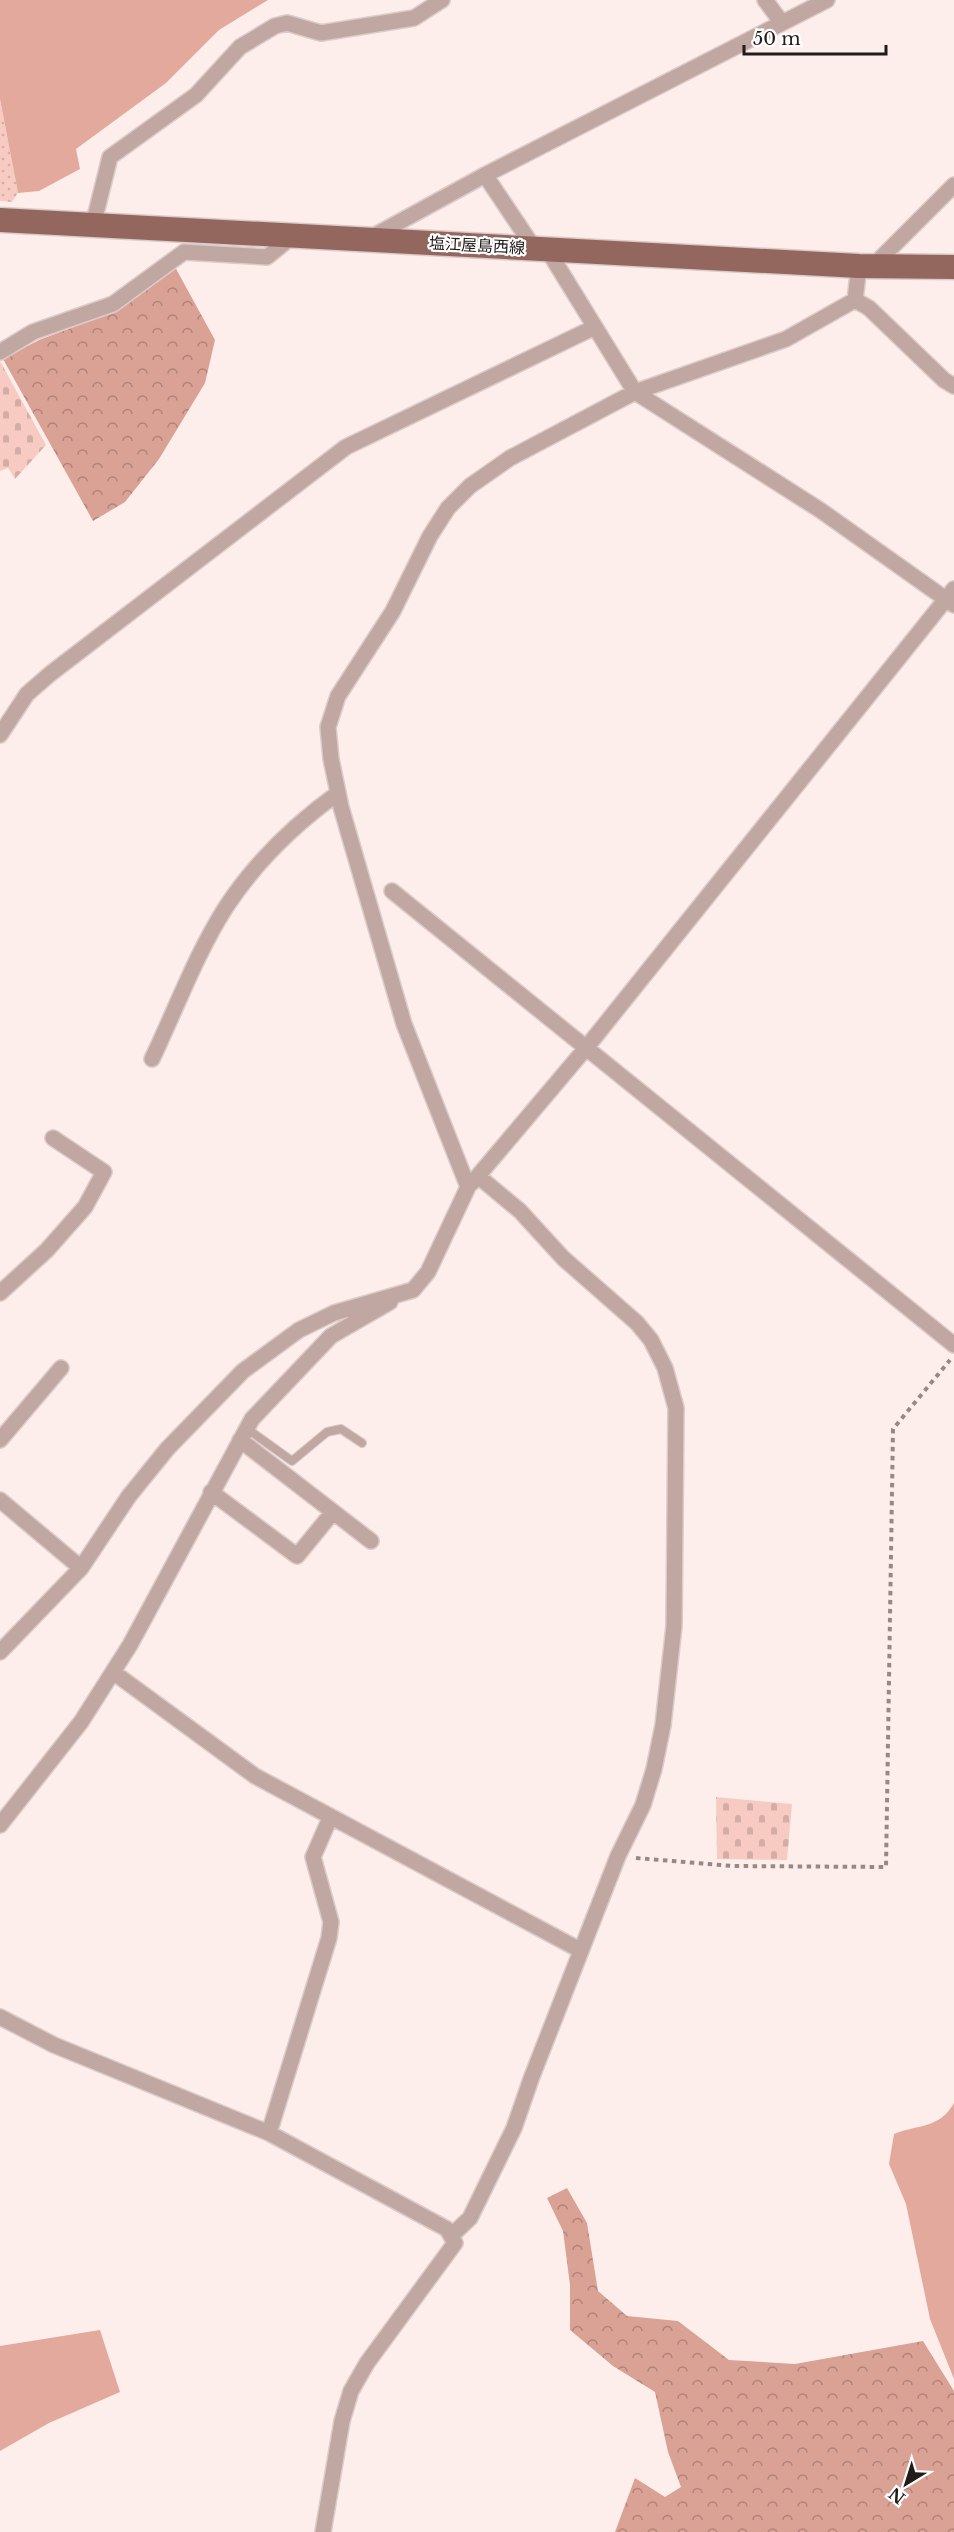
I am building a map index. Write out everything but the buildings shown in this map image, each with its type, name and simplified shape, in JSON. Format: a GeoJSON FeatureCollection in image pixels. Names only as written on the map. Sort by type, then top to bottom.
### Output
{"type":"FeatureCollection","features":[{"type":"Feature","properties":{"kind":"main road","name":"塩江屋島西線"},"geometry":{"type":"LineString","coordinates":[[0,220],[866,266],[954,267]]}},
{"type":"Feature","properties":{"kind":"street"},"geometry":{"type":"LineString","coordinates":[[93,225],[110,157],[196,95],[240,47],[275,26],[287,22],[321,33],[414,18],[442,0]]}},
{"type":"Feature","properties":{"kind":"street"},"geometry":{"type":"LineString","coordinates":[[765,0],[782,22]]}},
{"type":"Feature","properties":{"kind":"street"},"geometry":{"type":"LineString","coordinates":[[370,238],[485,175],[827,0]]}},
{"type":"Feature","properties":{"kind":"street"},"geometry":{"type":"LineString","coordinates":[[0,1826],[81,1722],[130,1645],[243,1434],[331,1336],[413,1290],[428,1272],[473,1182],[586,1048],[951,598],[820,510],[635,392],[595,327],[485,175]]}},
{"type":"Feature","properties":{"kind":"street"},"geometry":{"type":"LineString","coordinates":[[451,2236],[470,2218],[514,2128],[580,1950],[618,1856],[643,1805],[654,1769],[664,1715],[674,1626],[676,1408],[665,1368],[651,1340],[637,1323],[563,1258],[520,1210],[473,1182],[404,1024],[338,793],[328,727],[338,696],[393,612],[430,536],[448,508],[470,486],[510,459],[635,392],[786,339],[855,300],[866,266],[954,185]]}},
{"type":"Feature","properties":{"kind":"street"},"geometry":{"type":"LineString","coordinates":[[0,352],[33,332],[113,304],[184,252],[267,257],[294,235]]}},
{"type":"Feature","properties":{"kind":"street"},"geometry":{"type":"LineString","coordinates":[[855,300],[892,327],[944,380],[954,386]]}},
{"type":"Feature","properties":{"kind":"street"},"geometry":{"type":"LineString","coordinates":[[0,735],[27,694],[50,674],[346,447],[595,327]]}},
{"type":"Feature","properties":{"kind":"street"},"geometry":{"type":"LineString","coordinates":[[152,1059],[227,906],[272,851],[304,818],[338,793]]}},
{"type":"Feature","properties":{"kind":"street"},"geometry":{"type":"LineString","coordinates":[[392,891],[954,1345]]}},
{"type":"Feature","properties":{"kind":"street"},"geometry":{"type":"LineString","coordinates":[[0,1293],[47,1250],[77,1215],[104,1172],[53,1138]]}},
{"type":"Feature","properties":{"kind":"street"},"geometry":{"type":"LineString","coordinates":[[0,1652],[81,1568],[129,1496],[168,1448],[243,1371],[299,1330],[334,1313],[413,1290]]}},
{"type":"Feature","properties":{"kind":"street"},"geometry":{"type":"LineString","coordinates":[[0,1440],[61,1368]]}},
{"type":"Feature","properties":{"kind":"street"},"geometry":{"type":"LineString","coordinates":[[243,1434],[333,1512],[371,1540]]}},
{"type":"Feature","properties":{"kind":"street"},"geometry":{"type":"LineString","coordinates":[[211,1492],[297,1556],[333,1512]]}},
{"type":"Feature","properties":{"kind":"street"},"geometry":{"type":"LineString","coordinates":[[0,1500],[81,1568]]}},
{"type":"Feature","properties":{"kind":"street"},"geometry":{"type":"LineString","coordinates":[[113,1672],[255,1776],[580,1950]]}},
{"type":"Feature","properties":{"kind":"street"},"geometry":{"type":"LineString","coordinates":[[269,2133],[329,1938],[332,1922],[313,1857],[330,1818]]}},
{"type":"Feature","properties":{"kind":"street"},"geometry":{"type":"LineString","coordinates":[[0,2017],[54,2045],[269,2133],[447,2229],[455,2243],[367,2363],[351,2391],[342,2421],[323,2532]]}},
{"type":"Feature","properties":{"kind":"lane"},"geometry":{"type":"LineString","coordinates":[[243,1434],[292,1461],[327,1432],[341,1429],[362,1443]]}},
{"type":"Feature","properties":{"kind":"path"},"geometry":{"type":"LineString","coordinates":[[618,1856],[732,1866],[886,1867],[893,1430],[954,1355]]}},
{"type":"Feature","properties":{"kind":"green space"},"geometry":{"type":"Polygon","coordinates":[[[0,99],[18,193],[12,202],[0,201],[0,99]]]}},
{"type":"Feature","properties":{"kind":"green space"},"geometry":{"type":"Polygon","coordinates":[[[175,267],[215,340],[205,383],[159,459],[125,502],[93,521],[3,359],[39,340],[116,311],[175,267]]]}},
{"type":"Feature","properties":{"kind":"green space"},"geometry":{"type":"Polygon","coordinates":[[[0,361],[46,445],[15,479],[8,468],[0,471],[0,361]]]}},
{"type":"Feature","properties":{"kind":"green space"},"geometry":{"type":"Polygon","coordinates":[[[716,1797],[792,1804],[787,1860],[717,1859],[716,1797]]]}},
{"type":"Feature","properties":{"kind":"green space"},"geometry":{"type":"Polygon","coordinates":[[[567,2188],[587,2223],[598,2291],[627,2316],[678,2321],[729,2360],[795,2364],[923,2341],[954,2391],[954,2532],[615,2532],[635,2478],[665,2497],[681,2487],[668,2452],[655,2392],[613,2366],[570,2330],[570,2285],[563,2231],[547,2198],[567,2188]]]}},
{"type":"Feature","properties":{"kind":"shaded area"},"geometry":{"type":"Polygon","coordinates":[[[0,0],[268,0],[219,30],[166,83],[76,149],[80,169],[39,191],[18,193],[0,99],[0,0]]]}},
{"type":"Feature","properties":{"kind":"shaded area"},"geometry":{"type":"Polygon","coordinates":[[[954,2103],[954,2379],[930,2319],[906,2204],[889,2164],[894,2134],[935,2122],[954,2103]]]}},
{"type":"Feature","properties":{"kind":"shaded area"},"geometry":{"type":"Polygon","coordinates":[[[100,2330],[120,2392],[49,2423],[0,2451],[0,2346],[100,2330]]]}}]}
